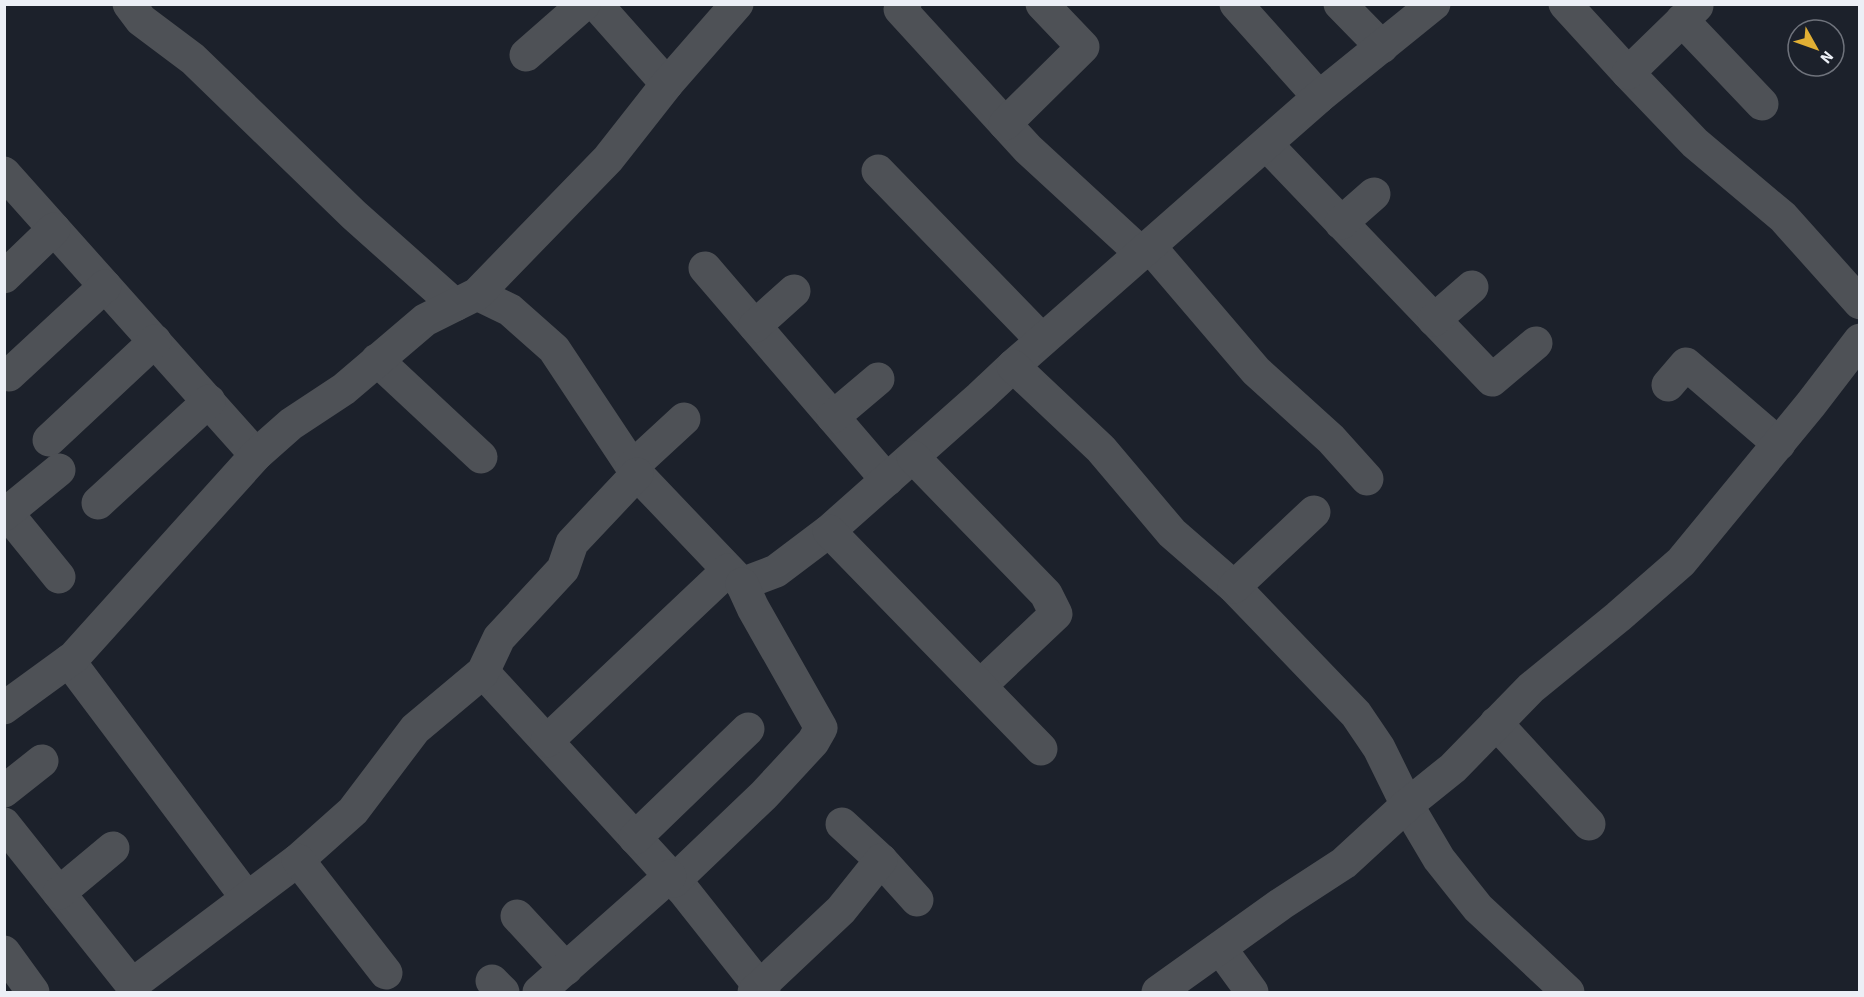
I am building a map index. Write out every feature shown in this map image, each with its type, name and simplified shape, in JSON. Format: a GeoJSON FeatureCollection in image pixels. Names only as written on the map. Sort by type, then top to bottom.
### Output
{"type":"FeatureCollection","features":[{"type":"Feature","properties":{"kind":"street"},"geometry":{"type":"LineString","coordinates":[[129,4],[141,20],[193,59],[354,215],[466,299],[510,310],[554,349],[634,471],[735,577],[822,728],[813,742],[764,795],[539,993]]}},
{"type":"Feature","properties":{"kind":"street"},"geometry":{"type":"LineString","coordinates":[[526,55],[584,4]]}},
{"type":"Feature","properties":{"kind":"street"},"geometry":{"type":"LineString","coordinates":[[596,4],[667,84]]}},
{"type":"Feature","properties":{"kind":"street"},"geometry":{"type":"LineString","coordinates":[[4,708],[74,657],[256,455],[291,424],[344,389],[425,321],[466,299],[608,159],[667,84],[737,4]]}},
{"type":"Feature","properties":{"kind":"street"},"geometry":{"type":"LineString","coordinates":[[904,4],[900,9],[1028,148],[1146,250],[1256,371],[1331,439],[1367,479]]}},
{"type":"Feature","properties":{"kind":"street"},"geometry":{"type":"LineString","coordinates":[[1005,124],[1083,47],[1042,4]]}},
{"type":"Feature","properties":{"kind":"street"},"geometry":{"type":"LineString","coordinates":[[1236,4],[1319,97]]}},
{"type":"Feature","properties":{"kind":"street"},"geometry":{"type":"LineString","coordinates":[[1340,4],[1382,47]]}},
{"type":"Feature","properties":{"kind":"street"},"geometry":{"type":"LineString","coordinates":[[547,741],[735,577],[776,571],[829,531],[1319,97],[1434,4]]}},
{"type":"Feature","properties":{"kind":"street"},"geometry":{"type":"LineString","coordinates":[[1565,4],[1695,143],[1783,217],[1860,303]]}},
{"type":"Feature","properties":{"kind":"street"},"geometry":{"type":"LineString","coordinates":[[1628,73],[1690,13],[1762,104]]}},
{"type":"Feature","properties":{"kind":"street"},"geometry":{"type":"LineString","coordinates":[[1266,144],[1492,380],[1536,343]]}},
{"type":"Feature","properties":{"kind":"street"},"geometry":{"type":"LineString","coordinates":[[878,171],[1042,340]]}},
{"type":"Feature","properties":{"kind":"street"},"geometry":{"type":"LineString","coordinates":[[4,173],[256,455]]}},
{"type":"Feature","properties":{"kind":"street"},"geometry":{"type":"LineString","coordinates":[[1341,223],[1374,194]]}},
{"type":"Feature","properties":{"kind":"street"},"geometry":{"type":"LineString","coordinates":[[4,277],[54,229]]}},
{"type":"Feature","properties":{"kind":"street"},"geometry":{"type":"LineString","coordinates":[[705,268],[886,480]]}},
{"type":"Feature","properties":{"kind":"street"},"geometry":{"type":"LineString","coordinates":[[9,375],[105,286]]}},
{"type":"Feature","properties":{"kind":"street"},"geometry":{"type":"LineString","coordinates":[[1434,320],[1472,287]]}},
{"type":"Feature","properties":{"kind":"street"},"geometry":{"type":"LineString","coordinates":[[755,326],[794,291]]}},
{"type":"Feature","properties":{"kind":"street"},"geometry":{"type":"LineString","coordinates":[[1158,993],[1344,863],[1407,805],[1453,768],[1531,688],[1681,562],[1779,444],[1860,340]]}},
{"type":"Feature","properties":{"kind":"street"},"geometry":{"type":"LineString","coordinates":[[59,577],[6,514],[54,455],[155,341]]}},
{"type":"Feature","properties":{"kind":"street"},"geometry":{"type":"LineString","coordinates":[[377,360],[481,457]]}},
{"type":"Feature","properties":{"kind":"street"},"geometry":{"type":"LineString","coordinates":[[1668,385],[1686,364],[1779,444]]}},
{"type":"Feature","properties":{"kind":"street"},"geometry":{"type":"LineString","coordinates":[[1013,366],[1101,449],[1172,533],[1234,587],[1356,714],[1379,748],[1407,805],[1439,859],[1478,908],[1568,993]]}},
{"type":"Feature","properties":{"kind":"street"},"geometry":{"type":"LineString","coordinates":[[833,417],[878,379]]}},
{"type":"Feature","properties":{"kind":"street"},"geometry":{"type":"LineString","coordinates":[[98,503],[208,401]]}},
{"type":"Feature","properties":{"kind":"street"},"geometry":{"type":"LineString","coordinates":[[4,824],[132,985],[298,860],[353,811],[415,729],[483,672],[499,638],[563,569],[572,543],[634,471],[684,419]]}},
{"type":"Feature","properties":{"kind":"street"},"geometry":{"type":"LineString","coordinates":[[913,457],[1046,594],[1056,614],[980,686]]}},
{"type":"Feature","properties":{"kind":"street"},"geometry":{"type":"LineString","coordinates":[[1234,587],[1314,512]]}},
{"type":"Feature","properties":{"kind":"street"},"geometry":{"type":"LineString","coordinates":[[829,531],[1041,749]]}},
{"type":"Feature","properties":{"kind":"street"},"geometry":{"type":"LineString","coordinates":[[69,661],[247,898]]}},
{"type":"Feature","properties":{"kind":"street"},"geometry":{"type":"LineString","coordinates":[[483,672],[672,878],[760,991],[842,910],[881,860]]}},
{"type":"Feature","properties":{"kind":"street"},"geometry":{"type":"LineString","coordinates":[[1496,723],[1589,824]]}},
{"type":"Feature","properties":{"kind":"street"},"geometry":{"type":"LineString","coordinates":[[635,838],[748,729]]}},
{"type":"Feature","properties":{"kind":"street"},"geometry":{"type":"LineString","coordinates":[[4,791],[42,761]]}},
{"type":"Feature","properties":{"kind":"street"},"geometry":{"type":"LineString","coordinates":[[842,824],[881,860],[917,900]]}},
{"type":"Feature","properties":{"kind":"street"},"geometry":{"type":"LineString","coordinates":[[59,893],[113,848]]}},
{"type":"Feature","properties":{"kind":"street"},"geometry":{"type":"LineString","coordinates":[[298,860],[386,973]]}},
{"type":"Feature","properties":{"kind":"street"},"geometry":{"type":"LineString","coordinates":[[518,916],[566,969]]}},
{"type":"Feature","properties":{"kind":"street"},"geometry":{"type":"LineString","coordinates":[[1220,948],[1252,993]]}},
{"type":"Feature","properties":{"kind":"street"},"geometry":{"type":"LineString","coordinates":[[4,952],[33,993]]}}]}
